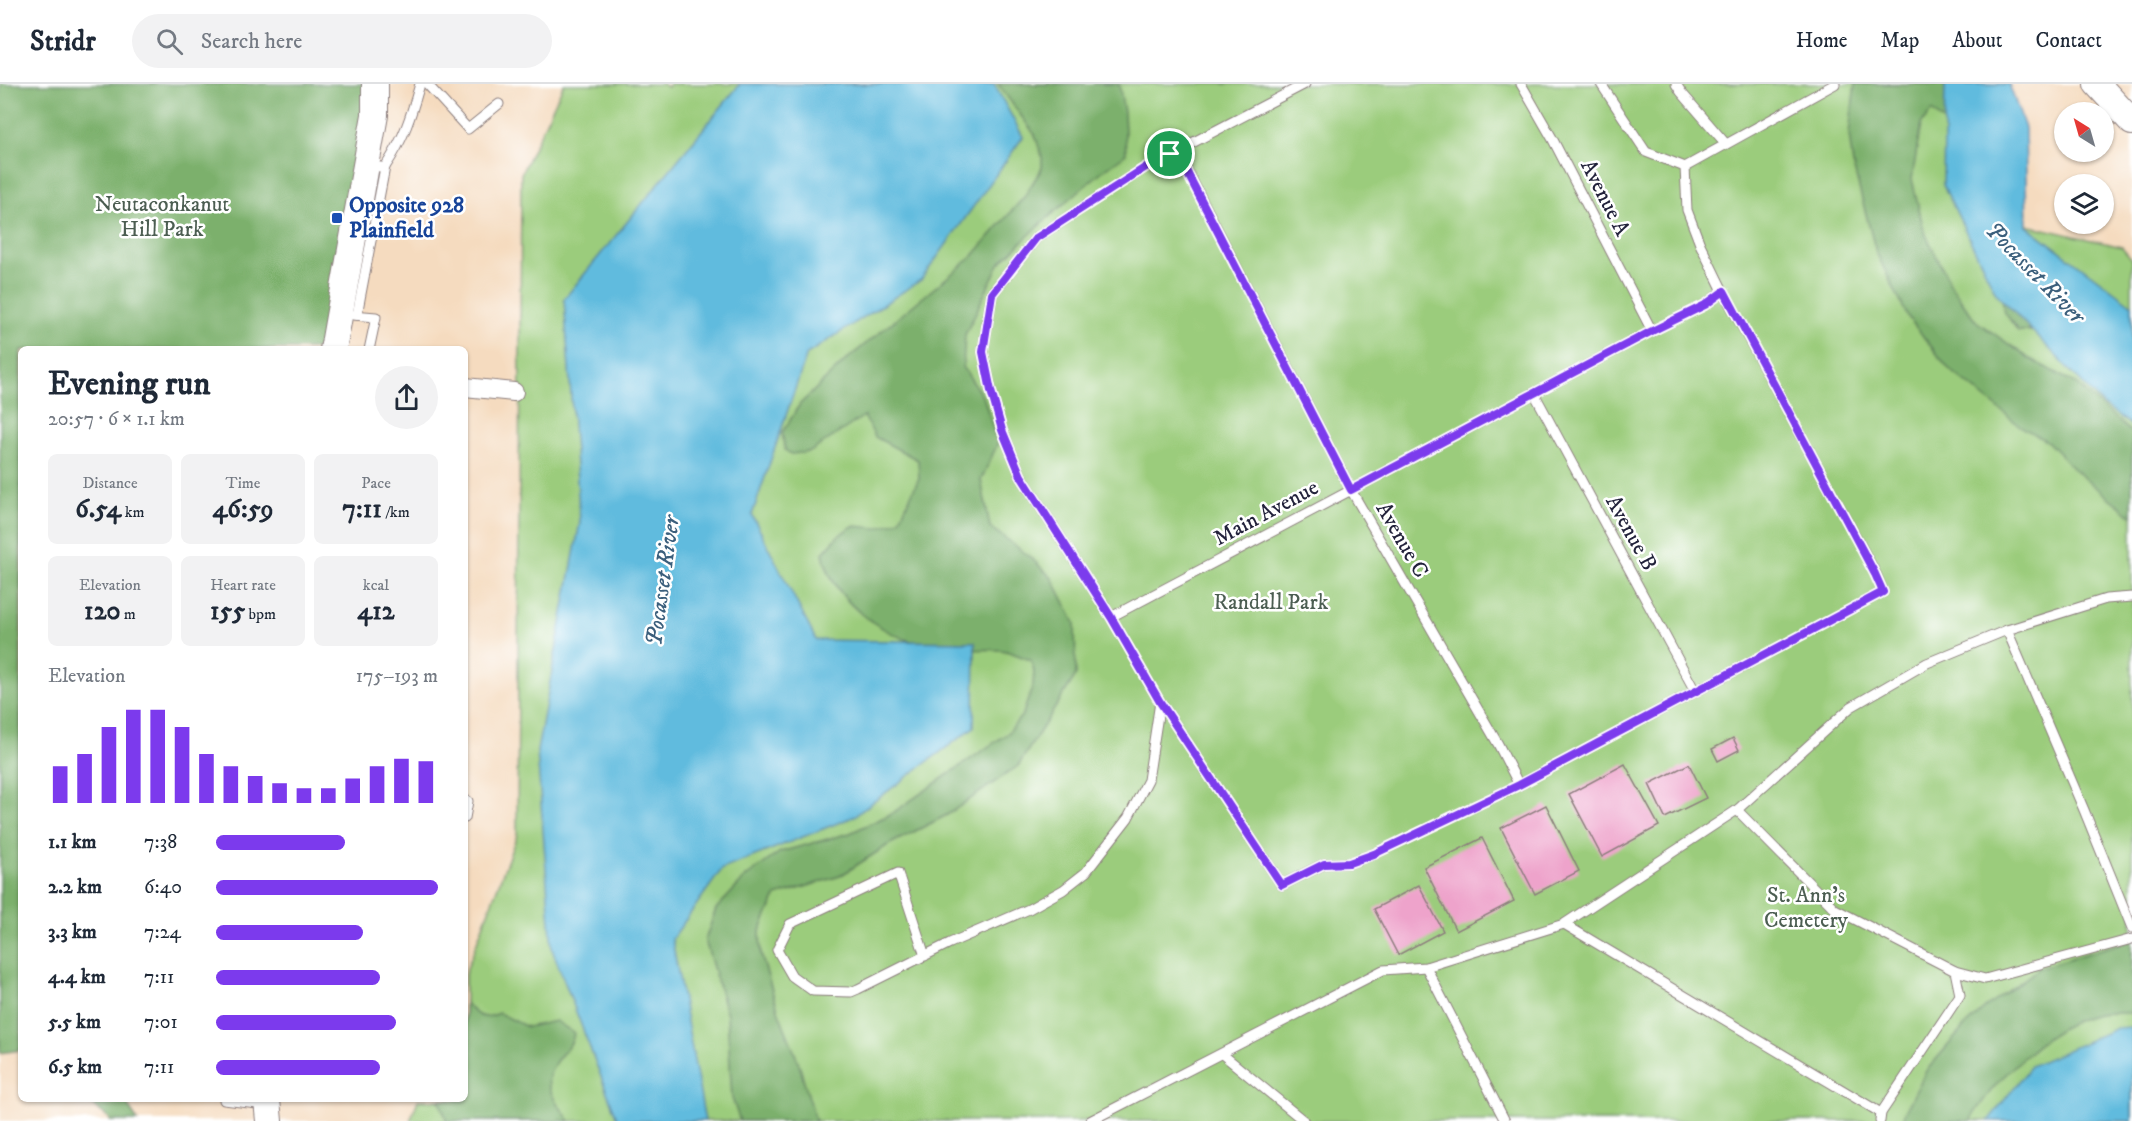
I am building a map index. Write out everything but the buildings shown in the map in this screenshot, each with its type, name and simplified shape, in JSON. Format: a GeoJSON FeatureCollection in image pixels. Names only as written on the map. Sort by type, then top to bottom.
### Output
{"type":"FeatureCollection","features":[{"type":"Feature","properties":{"kind":"main road"},"geometry":{"type":"LineString","coordinates":[[335,346],[348,314],[376,166],[375,84]]}},
{"type":"Feature","properties":{"kind":"main road"},"geometry":{"type":"LineString","coordinates":[[2097,84],[2128,112]]}},
{"type":"Feature","properties":{"kind":"street"},"geometry":{"type":"LineString","coordinates":[[468,387],[514,392]]}},
{"type":"Feature","properties":{"kind":"lane"},"geometry":{"type":"LineString","coordinates":[[376,166],[400,146],[409,125],[420,84]]}},
{"type":"Feature","properties":{"kind":"lane"},"geometry":{"type":"LineString","coordinates":[[427,84],[468,129],[499,104]]}},
{"type":"Feature","properties":{"kind":"lane"},"geometry":{"type":"LineString","coordinates":[[1305,84],[1146,167],[1036,238],[992,294],[983,352],[1002,430],[1021,476],[1111,617],[1160,702],[1282,885],[1324,864],[1349,863],[1374,854],[1519,785],[1883,592],[1700,244],[1687,210],[1685,167]]}},
{"type":"Feature","properties":{"kind":"lane","name":"Avenue A"},"geometry":{"type":"LineString","coordinates":[[1521,84],[1552,138],[1652,331]]}},
{"type":"Feature","properties":{"kind":"lane"},"geometry":{"type":"LineString","coordinates":[[1601,84],[1646,152],[1685,167]]}},
{"type":"Feature","properties":{"kind":"lane"},"geometry":{"type":"LineString","coordinates":[[1677,84],[1681,93],[1726,144]]}},
{"type":"Feature","properties":{"kind":"lane"},"geometry":{"type":"LineString","coordinates":[[1685,167],[1835,84]]}},
{"type":"Feature","properties":{"kind":"lane","name":"Avenue C"},"geometry":{"type":"LineString","coordinates":[[1176,151],[1351,490],[1498,744],[1519,785]]}},
{"type":"Feature","properties":{"kind":"lane","name":"Main Avenue"},"geometry":{"type":"LineString","coordinates":[[1111,617],[1705,305],[1724,291]]}},
{"type":"Feature","properties":{"kind":"lane"},"geometry":{"type":"LineString","coordinates":[[348,314],[376,317],[370,346]]}},
{"type":"Feature","properties":{"kind":"lane","name":"Avenue B"},"geometry":{"type":"LineString","coordinates":[[1534,393],[1695,691]]}},
{"type":"Feature","properties":{"kind":"lane"},"geometry":{"type":"LineString","coordinates":[[1090,1121],[1383,970],[1426,967],[1564,924],[1737,810],[1851,707],[1927,663],[2007,630],[2106,599],[2132,597]]}},
{"type":"Feature","properties":{"kind":"lane"},"geometry":{"type":"LineString","coordinates":[[2007,630],[2132,928]]}},
{"type":"Feature","properties":{"kind":"lane"},"geometry":{"type":"LineString","coordinates":[[925,956],[898,873],[790,924],[777,950],[792,976],[813,991],[851,992],[1029,909],[1063,890],[1086,872],[1128,818],[1148,780],[1160,702]]}},
{"type":"Feature","properties":{"kind":"lane"},"geometry":{"type":"LineString","coordinates":[[1737,810],[1835,909],[1955,971],[1985,979],[2132,939]]}},
{"type":"Feature","properties":{"kind":"lane"},"geometry":{"type":"LineString","coordinates":[[1564,924],[1881,1117],[1960,995],[1955,971]]}},
{"type":"Feature","properties":{"kind":"lane"},"geometry":{"type":"LineString","coordinates":[[1426,967],[1505,1121]]}},
{"type":"Feature","properties":{"kind":"lane"},"geometry":{"type":"LineString","coordinates":[[1222,1054],[1304,1121]]}},
{"type":"Feature","properties":{"kind":"lane"},"geometry":{"type":"LineString","coordinates":[[234,1102],[268,1109]]}},
{"type":"Feature","properties":{"kind":"green space","name":"Neutaconkanut Hill Park"},"geometry":{"type":"Polygon","coordinates":[[[0,84],[375,84],[333,346],[18,346],[18,1050],[0,1053],[0,84]]]}},
{"type":"Feature","properties":{"kind":"green space","name":"Randall Park"},"geometry":{"type":"Polygon","coordinates":[[[564,84],[662,84],[668,87],[670,84],[2005,84],[2027,225],[2054,231],[2054,234],[2066,234],[2122,247],[2132,259],[2132,1121],[410,1121],[417,1102],[468,1102],[468,966],[517,835],[521,174],[564,84]]]}},
{"type":"Feature","properties":{"kind":"green space"},"geometry":{"type":"Polygon","coordinates":[[[998,84],[1119,84],[1124,112],[1126,154],[1043,222],[999,264],[965,335],[963,367],[984,399],[998,443],[981,480],[990,527],[1029,556],[1052,578],[1075,623],[1076,675],[1018,766],[947,815],[888,845],[840,876],[776,896],[760,931],[761,954],[816,1121],[740,1121],[732,1098],[727,1015],[705,940],[716,909],[746,877],[780,852],[850,833],[891,814],[1008,733],[1023,714],[1033,685],[1034,671],[1031,660],[1000,650],[952,650],[925,645],[886,630],[852,606],[839,590],[829,572],[823,553],[838,536],[853,526],[877,528],[899,521],[919,478],[918,460],[875,437],[864,416],[810,452],[791,454],[785,450],[782,433],[800,404],[846,360],[971,258],[1024,197],[1042,168],[1042,157],[1035,135],[998,84]]]}},
{"type":"Feature","properties":{"kind":"green space"},"geometry":{"type":"Polygon","coordinates":[[[1855,84],[2001,84],[2017,217],[2040,320],[2031,331],[2018,331],[2005,313],[1968,145],[1932,111],[1921,124],[1912,179],[1924,231],[1952,287],[1976,321],[2030,359],[2075,383],[2132,433],[2132,516],[2080,475],[2048,442],[2020,426],[1948,368],[1908,317],[1876,252],[1853,165],[1849,134],[1855,84]]]}},
{"type":"Feature","properties":{"kind":"green space"},"geometry":{"type":"Polygon","coordinates":[[[2132,940],[2132,1013],[2092,1015],[2054,1034],[2005,1075],[1979,1106],[1970,1121],[1903,1121],[1904,1114],[1926,1071],[1964,1027],[1985,1008],[2041,967],[2132,940]]]}},
{"type":"Feature","properties":{"kind":"green space"},"geometry":{"type":"Polygon","coordinates":[[[468,1005],[483,1017],[499,1013],[527,1027],[556,1021],[574,1033],[570,1045],[554,1064],[549,1081],[553,1096],[570,1121],[445,1121],[440,1102],[468,1102],[468,1005]]]}},
{"type":"Feature","properties":{"kind":"green space"},"geometry":{"type":"Polygon","coordinates":[[[89,1102],[129,1102],[128,1106],[138,1121],[110,1121],[89,1102]]]}},
{"type":"Feature","properties":{"kind":"water","name":"Pocasset River"},"geometry":{"type":"Polygon","coordinates":[[[740,84],[994,84],[1023,137],[921,280],[807,354],[752,515],[816,640],[975,642],[974,727],[853,817],[722,869],[672,939],[705,1121],[618,1121],[552,949],[537,751],[580,522],[564,299],[740,84]]]}},
{"type":"Feature","properties":{"kind":"water","name":"Pocasset River"},"geometry":{"type":"Polygon","coordinates":[[[1945,84],[2009,84],[2025,128],[2027,226],[2132,305],[2132,426],[2103,405],[1996,293],[1943,185],[1945,84]]]}},
{"type":"Feature","properties":{"kind":"water"},"geometry":{"type":"Polygon","coordinates":[[[2132,1027],[2132,1121],[1988,1121],[2031,1066],[2117,1028],[2132,1027]]]}},
{"type":"Feature","properties":{"kind":"place","name":"Opposite 928 Plainfield"},"geometry":{"type":"Point","coordinates":[337,218]}},
{"type":"Feature","properties":{"kind":"route"},"geometry":{"type":"LineString","coordinates":[[1176,151],[1351,490],[1705,305],[1724,291],[1883,592],[1519,785],[1374,854],[1349,863],[1324,864],[1282,885],[1160,702],[1111,617],[1021,476],[1002,430],[983,352],[992,294],[1036,238],[1170,154],[1176,151]]}},
{"type":"Feature","properties":{"kind":"park label","name":"St. Ann's Cemetery"},"geometry":{"type":"Point","coordinates":[1806,908]}}]}
